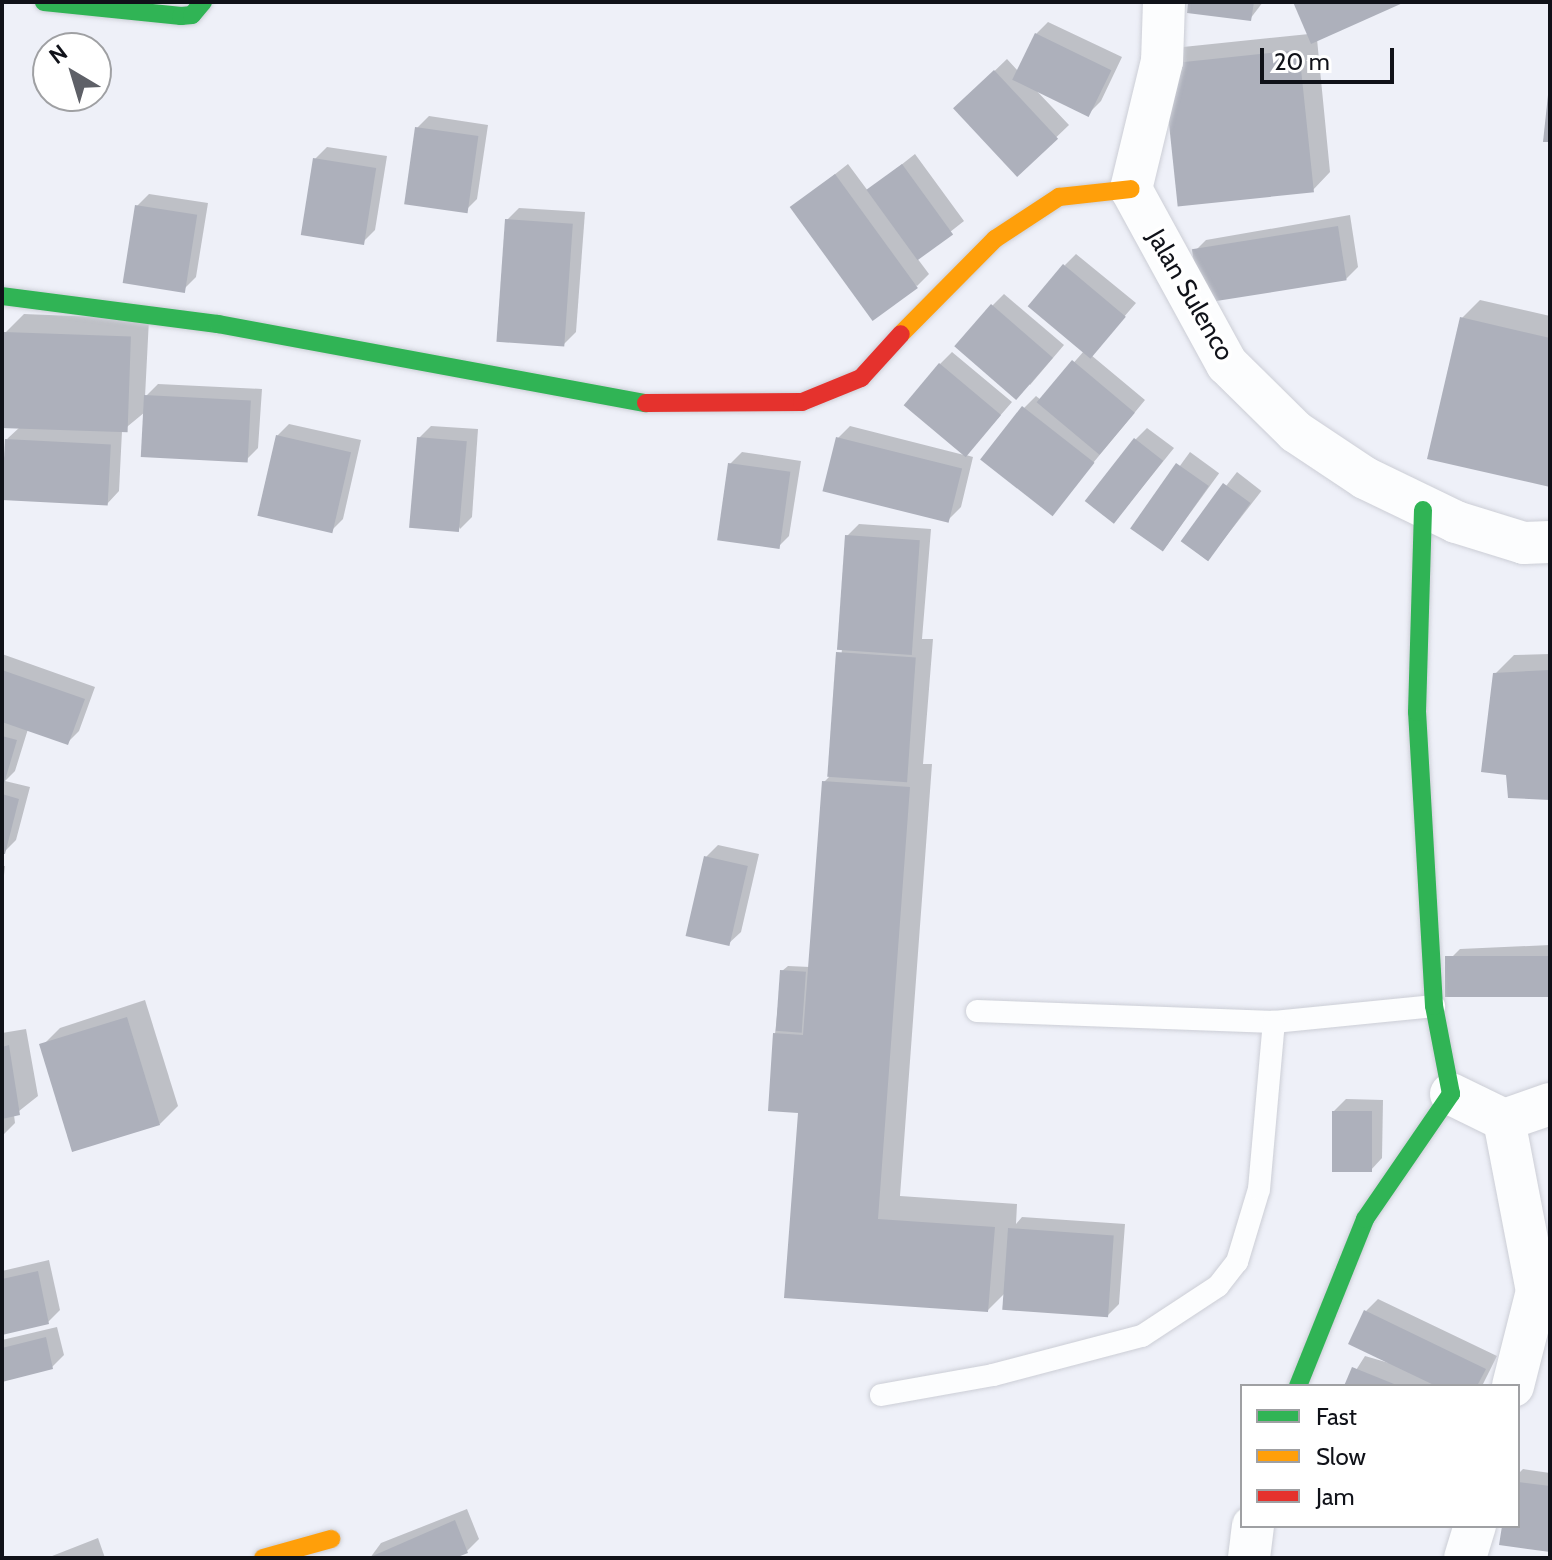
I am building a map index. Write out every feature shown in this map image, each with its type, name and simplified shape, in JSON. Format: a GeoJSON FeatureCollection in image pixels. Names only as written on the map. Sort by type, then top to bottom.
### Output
{"type":"FeatureCollection","features":[{"type":"Feature","properties":{"kind":"street"},"geometry":{"type":"LineString","coordinates":[[44,2],[181,16],[192,15],[203,2]]}},
{"type":"Feature","properties":{"kind":"street"},"geometry":{"type":"LineString","coordinates":[[2,296],[218,324],[634,403],[802,402],[861,378],[935,296],[995,239],[1059,197],[1131,189],[1162,61],[1164,2]]}},
{"type":"Feature","properties":{"kind":"street","name":"Jalan Sulenco"},"geometry":{"type":"LineString","coordinates":[[1131,189],[1227,364],[1296,432],[1423,510],[1524,543],[1550,542]]}},
{"type":"Feature","properties":{"kind":"street"},"geometry":{"type":"LineString","coordinates":[[1299,1384],[1365,1219],[1451,1094],[1434,1006],[1417,712],[1423,510]]}},
{"type":"Feature","properties":{"kind":"street"},"geometry":{"type":"LineString","coordinates":[[1451,1094],[1504,1120],[1550,1104]]}},
{"type":"Feature","properties":{"kind":"street"},"geometry":{"type":"LineString","coordinates":[[1504,1120],[1537,1291],[1514,1384]]}},
{"type":"Feature","properties":{"kind":"street"},"geometry":{"type":"LineString","coordinates":[[1249,1558],[1253,1528]]}},
{"type":"Feature","properties":{"kind":"street"},"geometry":{"type":"LineString","coordinates":[[1465,1558],[1474,1528]]}},
{"type":"Feature","properties":{"kind":"street"},"geometry":{"type":"LineString","coordinates":[[263,1558],[331,1539]]}},
{"type":"Feature","properties":{"kind":"lane"},"geometry":{"type":"LineString","coordinates":[[977,1011],[1274,1022],[1434,1006]]}},
{"type":"Feature","properties":{"kind":"lane"},"geometry":{"type":"LineString","coordinates":[[881,1395],[993,1375],[1142,1336],[1218,1286],[1237,1262],[1259,1189],[1274,1022]]}},
{"type":"Feature","properties":{"kind":"building"},"geometry":{"type":"Polygon","coordinates":[[[1188,2],[1254,2],[1251,21],[1187,13],[1188,2]]]}},
{"type":"Feature","properties":{"kind":"building"},"geometry":{"type":"Polygon","coordinates":[[[1293,2],[1405,2],[1311,44],[1293,2]]]}},
{"type":"Feature","properties":{"kind":"building"},"geometry":{"type":"Polygon","coordinates":[[[1035,33],[1111,70],[1089,117],[1012,80],[1035,33]]]}},
{"type":"Feature","properties":{"kind":"building"},"geometry":{"type":"Polygon","coordinates":[[[1299,50],[1314,192],[1178,207],[1163,64],[1299,50]]]}},
{"type":"Feature","properties":{"kind":"building"},"geometry":{"type":"Polygon","coordinates":[[[994,70],[1058,139],[1017,177],[953,108],[994,70]]]}},
{"type":"Feature","properties":{"kind":"building"},"geometry":{"type":"Polygon","coordinates":[[[1548,95],[1550,142],[1543,142],[1548,95]]]}},
{"type":"Feature","properties":{"kind":"building"},"geometry":{"type":"Polygon","coordinates":[[[415,127],[478,136],[468,213],[404,204],[415,127]]]}},
{"type":"Feature","properties":{"kind":"building"},"geometry":{"type":"Polygon","coordinates":[[[313,158],[376,168],[364,245],[301,235],[313,158]]]}},
{"type":"Feature","properties":{"kind":"building"},"geometry":{"type":"Polygon","coordinates":[[[902,164],[953,234],[918,260],[866,190],[902,164]]]}},
{"type":"Feature","properties":{"kind":"building"},"geometry":{"type":"Polygon","coordinates":[[[835,174],[918,288],[873,321],[790,207],[835,174]]]}},
{"type":"Feature","properties":{"kind":"building"},"geometry":{"type":"Polygon","coordinates":[[[135,205],[197,215],[185,293],[123,283],[135,205]]]}},
{"type":"Feature","properties":{"kind":"building"},"geometry":{"type":"Polygon","coordinates":[[[505,219],[573,224],[564,346],[496,342],[505,219]]]}},
{"type":"Feature","properties":{"kind":"building"},"geometry":{"type":"Polygon","coordinates":[[[1338,226],[1347,280],[1200,303],[1192,249],[1338,226]]]}},
{"type":"Feature","properties":{"kind":"building"},"geometry":{"type":"Polygon","coordinates":[[[1063,264],[1126,317],[1090,359],[1028,306],[1063,264]]]}},
{"type":"Feature","properties":{"kind":"building"},"geometry":{"type":"Polygon","coordinates":[[[991,304],[1053,358],[1016,400],[954,346],[991,304]]]}},
{"type":"Feature","properties":{"kind":"building"},"geometry":{"type":"Polygon","coordinates":[[[1460,317],[1550,338],[1550,487],[1427,459],[1460,317]]]}},
{"type":"Feature","properties":{"kind":"building"},"geometry":{"type":"Polygon","coordinates":[[[4,332],[131,336],[128,432],[2,428],[4,332]]]}},
{"type":"Feature","properties":{"kind":"building"},"geometry":{"type":"Polygon","coordinates":[[[1072,360],[1135,413],[1099,455],[1037,402],[1072,360]]]}},
{"type":"Feature","properties":{"kind":"building"},"geometry":{"type":"Polygon","coordinates":[[[939,363],[1001,415],[966,457],[904,405],[939,363]]]}},
{"type":"Feature","properties":{"kind":"building"},"geometry":{"type":"Polygon","coordinates":[[[144,395],[251,401],[248,463],[141,457],[144,395]]]}},
{"type":"Feature","properties":{"kind":"building"},"geometry":{"type":"Polygon","coordinates":[[[1022,406],[1094,463],[1053,516],[980,460],[1022,406]]]}},
{"type":"Feature","properties":{"kind":"building"},"geometry":{"type":"Polygon","coordinates":[[[276,435],[351,452],[332,533],[257,516],[276,435]]]}},
{"type":"Feature","properties":{"kind":"building"},"geometry":{"type":"Polygon","coordinates":[[[417,437],[467,441],[459,532],[409,528],[417,437]]]}},
{"type":"Feature","properties":{"kind":"building"},"geometry":{"type":"Polygon","coordinates":[[[836,437],[962,468],[949,523],[822,491],[836,437]]]}},
{"type":"Feature","properties":{"kind":"building"},"geometry":{"type":"Polygon","coordinates":[[[1134,438],[1163,461],[1114,524],[1085,501],[1134,438]]]}},
{"type":"Feature","properties":{"kind":"building"},"geometry":{"type":"Polygon","coordinates":[[[5,439],[111,445],[108,505],[2,500],[5,439]]]}},
{"type":"Feature","properties":{"kind":"building"},"geometry":{"type":"Polygon","coordinates":[[[728,463],[790,472],[780,549],[717,540],[728,463]]]}},
{"type":"Feature","properties":{"kind":"building"},"geometry":{"type":"Polygon","coordinates":[[[1176,463],[1209,486],[1163,551],[1130,529],[1176,463]]]}},
{"type":"Feature","properties":{"kind":"building"},"geometry":{"type":"Polygon","coordinates":[[[1223,483],[1251,503],[1208,561],[1181,541],[1223,483]]]}},
{"type":"Feature","properties":{"kind":"building"},"geometry":{"type":"Polygon","coordinates":[[[845,535],[920,540],[912,655],[837,650],[845,535]]]}},
{"type":"Feature","properties":{"kind":"building"},"geometry":{"type":"Polygon","coordinates":[[[836,652],[916,658],[907,782],[827,777],[836,652]]]}},
{"type":"Feature","properties":{"kind":"building"},"geometry":{"type":"Polygon","coordinates":[[[2,670],[85,699],[68,745],[2,722],[2,670]]]}},
{"type":"Feature","properties":{"kind":"building"},"geometry":{"type":"Polygon","coordinates":[[[1550,670],[1550,800],[1508,798],[1506,775],[1481,772],[1493,673],[1550,670]]]}},
{"type":"Feature","properties":{"kind":"building"},"geometry":{"type":"Polygon","coordinates":[[[2,736],[17,740],[3,787],[2,787],[2,736]]]}},
{"type":"Feature","properties":{"kind":"building"},"geometry":{"type":"Polygon","coordinates":[[[822,781],[910,787],[878,1219],[995,1227],[988,1312],[784,1298],[798,1113],[768,1111],[773,1033],[803,1035],[822,781]]]}},
{"type":"Feature","properties":{"kind":"building"},"geometry":{"type":"Polygon","coordinates":[[[2,794],[19,799],[5,854],[2,854],[2,794]]]}},
{"type":"Feature","properties":{"kind":"building"},"geometry":{"type":"Polygon","coordinates":[[[704,856],[748,866],[729,946],[686,936],[704,856]]]}},
{"type":"Feature","properties":{"kind":"building"},"geometry":{"type":"Polygon","coordinates":[[[1445,956],[1550,956],[1550,997],[1445,997],[1445,956]]]}},
{"type":"Feature","properties":{"kind":"building"},"geometry":{"type":"Polygon","coordinates":[[[780,970],[806,972],[802,1033],[776,1031],[780,970]]]}},
{"type":"Feature","properties":{"kind":"building"},"geometry":{"type":"Polygon","coordinates":[[[127,1017],[160,1125],[72,1152],[39,1044],[127,1017]]]}},
{"type":"Feature","properties":{"kind":"building"},"geometry":{"type":"Polygon","coordinates":[[[9,1045],[20,1115],[2,1119],[2,1047],[9,1045]]]}},
{"type":"Feature","properties":{"kind":"building"},"geometry":{"type":"Polygon","coordinates":[[[1332,1111],[1372,1111],[1372,1172],[1332,1172],[1332,1111]]]}},
{"type":"Feature","properties":{"kind":"building"},"geometry":{"type":"Polygon","coordinates":[[[1008,1228],[1114,1235],[1108,1317],[1002,1310],[1008,1228]]]}},
{"type":"Feature","properties":{"kind":"building"},"geometry":{"type":"Polygon","coordinates":[[[38,1271],[49,1324],[2,1335],[2,1279],[38,1271]]]}},
{"type":"Feature","properties":{"kind":"building"},"geometry":{"type":"Polygon","coordinates":[[[1364,1310],[1486,1369],[1478,1384],[1432,1384],[1348,1344],[1364,1310]]]}},
{"type":"Feature","properties":{"kind":"building"},"geometry":{"type":"Polygon","coordinates":[[[46,1337],[53,1369],[2,1382],[2,1348],[46,1337]]]}},
{"type":"Feature","properties":{"kind":"building"},"geometry":{"type":"Polygon","coordinates":[[[1352,1367],[1394,1384],[1345,1384],[1352,1367]]]}},
{"type":"Feature","properties":{"kind":"building"},"geometry":{"type":"Polygon","coordinates":[[[1520,1482],[1550,1486],[1550,1552],[1499,1545],[1502,1528],[1520,1528],[1520,1482]]]}},
{"type":"Feature","properties":{"kind":"building"},"geometry":{"type":"Polygon","coordinates":[[[455,1520],[468,1553],[455,1558],[368,1558],[455,1520]]]}},
{"type":"Feature","properties":{"kind":"traffic: fast"},"geometry":{"type":"LineString","coordinates":[[44,2],[181,16],[192,15],[203,2]]}},
{"type":"Feature","properties":{"kind":"traffic: fast"},"geometry":{"type":"LineString","coordinates":[[2,296],[218,324],[646,403]]}},
{"type":"Feature","properties":{"kind":"traffic: fast"},"geometry":{"type":"LineString","coordinates":[[1299,1384],[1365,1219],[1451,1094],[1434,1006],[1417,712],[1423,510]]}},
{"type":"Feature","properties":{"kind":"traffic: slow"},"geometry":{"type":"LineString","coordinates":[[901,334],[995,239],[1059,197],[1131,189]]}},
{"type":"Feature","properties":{"kind":"traffic: slow"},"geometry":{"type":"LineString","coordinates":[[263,1558],[331,1539]]}},
{"type":"Feature","properties":{"kind":"traffic: jam"},"geometry":{"type":"LineString","coordinates":[[646,403],[802,402],[861,378],[901,334]]}}]}
